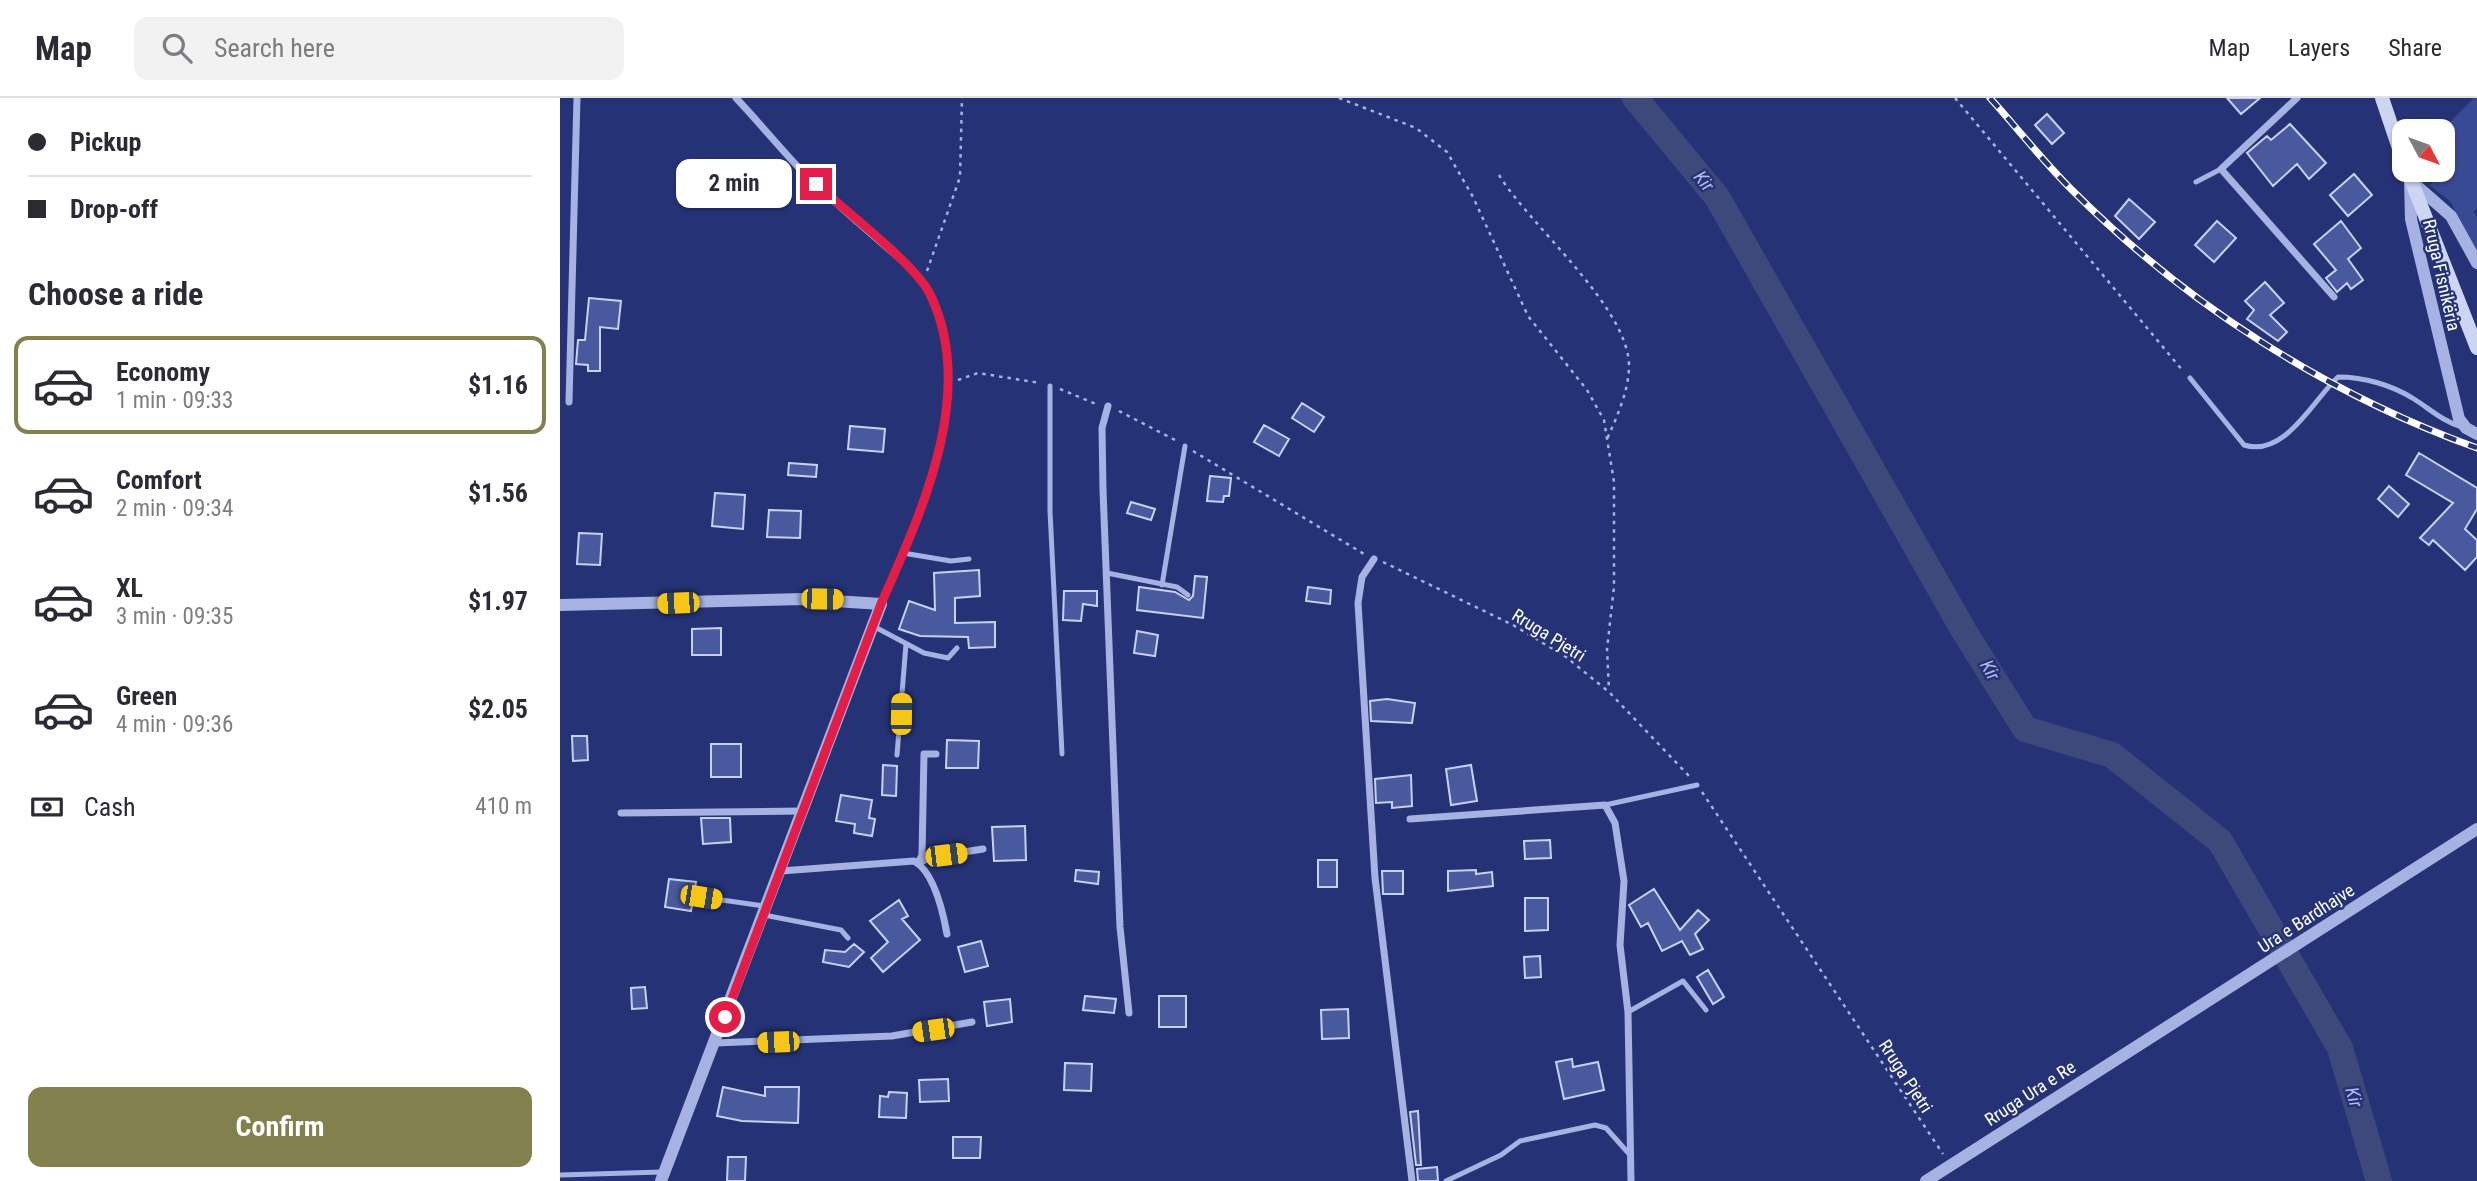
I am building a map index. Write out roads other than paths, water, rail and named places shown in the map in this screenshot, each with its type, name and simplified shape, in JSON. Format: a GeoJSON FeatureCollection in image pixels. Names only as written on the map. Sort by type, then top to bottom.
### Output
{"type":"FeatureCollection","features":[{"type":"Feature","properties":{"kind":"main road"},"geometry":{"type":"LineString","coordinates":[[2382,98],[2392,128]]}},
{"type":"Feature","properties":{"kind":"main road"},"geometry":{"type":"LineString","coordinates":[[2412,182],[2477,348]]}},
{"type":"Feature","properties":{"kind":"street"},"geometry":{"type":"LineString","coordinates":[[569,402],[577,98]]}},
{"type":"Feature","properties":{"kind":"street"},"geometry":{"type":"LineString","coordinates":[[662,1177],[716,1043],[881,604],[903,553],[943,438],[948,387],[941,326],[930,293],[907,266],[799,168],[736,98]]}},
{"type":"Feature","properties":{"kind":"street"},"geometry":{"type":"LineString","coordinates":[[2297,98],[2221,169],[2334,297]]}},
{"type":"Feature","properties":{"kind":"street","name":"Rruga Fisnikëria"},"geometry":{"type":"LineString","coordinates":[[2410,182],[2414,233],[2459,419],[2471,431]]}},
{"type":"Feature","properties":{"kind":"street","name":"Rruga Fisnikëria"},"geometry":{"type":"LineString","coordinates":[[2416,182],[2451,216],[2477,263]]}},
{"type":"Feature","properties":{"kind":"street"},"geometry":{"type":"LineString","coordinates":[[1108,406],[1102,429],[1120,927],[1129,1013]]}},
{"type":"Feature","properties":{"kind":"street"},"geometry":{"type":"LineString","coordinates":[[1374,559],[1362,577],[1358,603],[1375,878],[1412,1181]]}},
{"type":"Feature","properties":{"kind":"street"},"geometry":{"type":"LineString","coordinates":[[560,605],[804,599],[881,604]]}},
{"type":"Feature","properties":{"kind":"street"},"geometry":{"type":"LineString","coordinates":[[918,863],[922,855],[924,754],[936,754]]}},
{"type":"Feature","properties":{"kind":"street"},"geometry":{"type":"LineString","coordinates":[[1410,819],[1605,805],[1615,823],[1624,881],[1620,945],[1628,1012],[1631,1181]]}},
{"type":"Feature","properties":{"kind":"street"},"geometry":{"type":"LineString","coordinates":[[621,813],[803,811]]}},
{"type":"Feature","properties":{"kind":"street","name":"Ura e Bardhajve"},"geometry":{"type":"LineString","coordinates":[[2153,1035],[2477,829]]}},
{"type":"Feature","properties":{"kind":"street"},"geometry":{"type":"LineString","coordinates":[[918,863],[932,857],[983,849]]}},
{"type":"Feature","properties":{"kind":"street"},"geometry":{"type":"LineString","coordinates":[[781,871],[914,861],[928,877],[947,934]]}},
{"type":"Feature","properties":{"kind":"street"},"geometry":{"type":"LineString","coordinates":[[716,1043],[892,1036],[972,1022]]}},
{"type":"Feature","properties":{"kind":"street","name":"Rruga Ura e Re"},"geometry":{"type":"LineString","coordinates":[[1926,1181],[2153,1035]]}},
{"type":"Feature","properties":{"kind":"lane"},"geometry":{"type":"LineString","coordinates":[[2196,182],[2221,169]]}},
{"type":"Feature","properties":{"kind":"lane"},"geometry":{"type":"LineString","coordinates":[[2190,378],[2244,445],[2256,449],[2270,445],[2302,419],[2338,377],[2360,379],[2393,388],[2415,399],[2441,419],[2471,431]]}},
{"type":"Feature","properties":{"kind":"lane"},"geometry":{"type":"LineString","coordinates":[[1050,386],[1050,511],[1062,754]]}},
{"type":"Feature","properties":{"kind":"lane"},"geometry":{"type":"LineString","coordinates":[[1163,585],[1185,446]]}},
{"type":"Feature","properties":{"kind":"lane"},"geometry":{"type":"LineString","coordinates":[[903,553],[951,562],[969,559]]}},
{"type":"Feature","properties":{"kind":"lane"},"geometry":{"type":"LineString","coordinates":[[1107,573],[1177,587],[1188,595]]}},
{"type":"Feature","properties":{"kind":"lane"},"geometry":{"type":"LineString","coordinates":[[873,626],[924,653],[948,658],[957,648]]}},
{"type":"Feature","properties":{"kind":"lane"},"geometry":{"type":"LineString","coordinates":[[897,755],[905,644]]}},
{"type":"Feature","properties":{"kind":"lane"},"geometry":{"type":"LineString","coordinates":[[1605,805],[1697,785]]}},
{"type":"Feature","properties":{"kind":"lane"},"geometry":{"type":"LineString","coordinates":[[701,897],[841,930],[848,938]]}},
{"type":"Feature","properties":{"kind":"lane"},"geometry":{"type":"LineString","coordinates":[[1628,1012],[1683,981],[1706,1010]]}},
{"type":"Feature","properties":{"kind":"lane"},"geometry":{"type":"LineString","coordinates":[[1446,1181],[1501,1155],[1520,1141],[1595,1125],[1606,1128],[1631,1156]]}},
{"type":"Feature","properties":{"kind":"lane"},"geometry":{"type":"LineString","coordinates":[[560,1175],[662,1177]]}},
{"type":"Feature","properties":{"kind":"waterway","name":"Kir"},"geometry":{"type":"LineString","coordinates":[[1635,98],[1717,197],[1964,631],[2025,729],[2112,755],[2220,841],[2340,1048],[2379,1181]]}},
{"type":"Feature","properties":{"kind":"railway"},"geometry":{"type":"LineString","coordinates":[[1990,98],[2040,156],[2116,232],[2210,307],[2260,341],[2366,401],[2477,448]]}}]}
